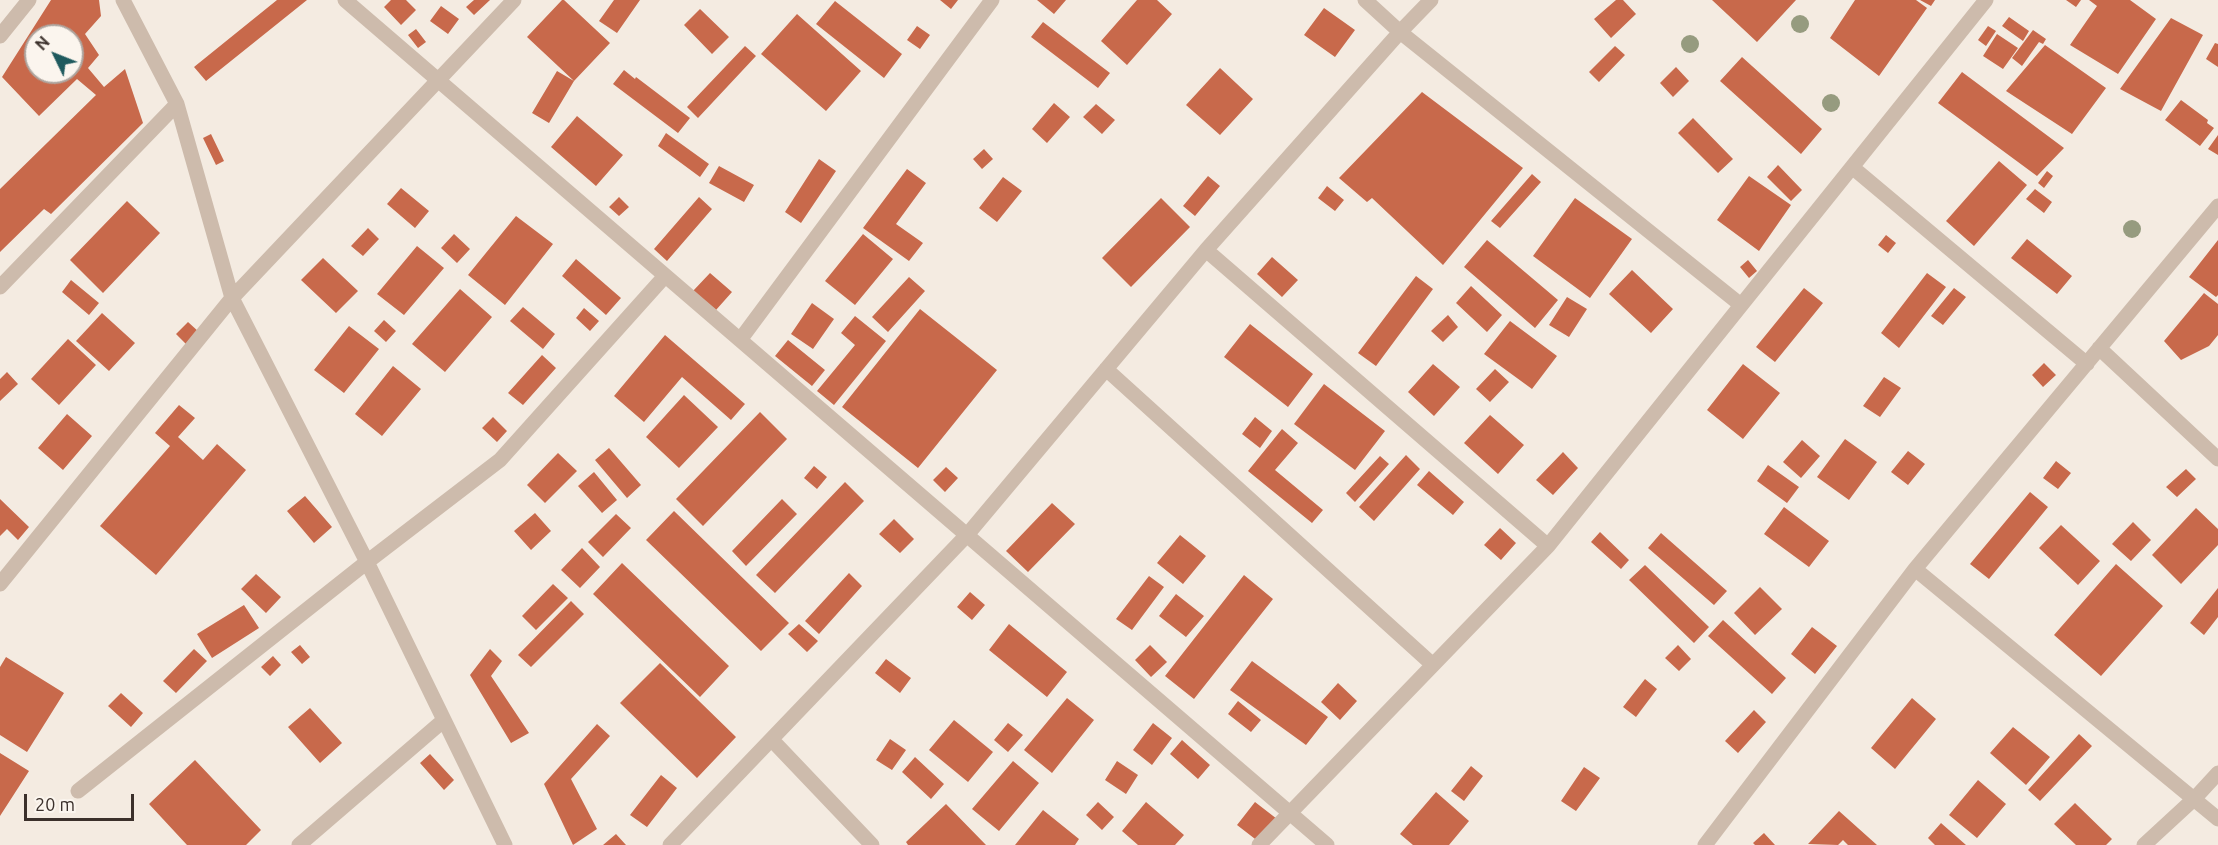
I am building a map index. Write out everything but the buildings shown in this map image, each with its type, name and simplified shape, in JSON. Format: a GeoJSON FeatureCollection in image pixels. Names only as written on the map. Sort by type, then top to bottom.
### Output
{"type":"FeatureCollection","features":[{"type":"Feature","properties":{"kind":"street"},"geometry":{"type":"LineString","coordinates":[[0,36],[29,0]]}},
{"type":"Feature","properties":{"kind":"street"},"geometry":{"type":"LineString","coordinates":[[123,0],[177,104],[232,298],[367,562],[505,845]]}},
{"type":"Feature","properties":{"kind":"street"},"geometry":{"type":"LineString","coordinates":[[345,0],[1327,845]]}},
{"type":"Feature","properties":{"kind":"street"},"geometry":{"type":"LineString","coordinates":[[0,584],[232,298],[514,0]]}},
{"type":"Feature","properties":{"kind":"street"},"geometry":{"type":"LineString","coordinates":[[740,340],[992,0]]}},
{"type":"Feature","properties":{"kind":"street"},"geometry":{"type":"LineString","coordinates":[[1365,0],[1400,32],[1741,305]]}},
{"type":"Feature","properties":{"kind":"street"},"geometry":{"type":"LineString","coordinates":[[670,845],[967,536],[1206,250],[1431,0]]}},
{"type":"Feature","properties":{"kind":"street"},"geometry":{"type":"LineString","coordinates":[[1259,845],[1548,546],[1986,0]]}},
{"type":"Feature","properties":{"kind":"street"},"geometry":{"type":"LineString","coordinates":[[0,287],[177,104]]}},
{"type":"Feature","properties":{"kind":"street"},"geometry":{"type":"LineString","coordinates":[[1852,167],[2087,364]]}},
{"type":"Feature","properties":{"kind":"street"},"geometry":{"type":"LineString","coordinates":[[1705,845],[1915,569],[2218,206]]}},
{"type":"Feature","properties":{"kind":"street"},"geometry":{"type":"LineString","coordinates":[[1206,250],[1548,546]]}},
{"type":"Feature","properties":{"kind":"street"},"geometry":{"type":"LineString","coordinates":[[78,791],[367,562],[500,460],[665,276]]}},
{"type":"Feature","properties":{"kind":"street"},"geometry":{"type":"LineString","coordinates":[[2099,348],[2218,459]]}},
{"type":"Feature","properties":{"kind":"street"},"geometry":{"type":"LineString","coordinates":[[1106,369],[1433,665]]}},
{"type":"Feature","properties":{"kind":"street"},"geometry":{"type":"LineString","coordinates":[[1915,569],[2218,819]]}},
{"type":"Feature","properties":{"kind":"street"},"geometry":{"type":"LineString","coordinates":[[299,845],[444,720]]}},
{"type":"Feature","properties":{"kind":"street"},"geometry":{"type":"LineString","coordinates":[[772,740],[872,845]]}},
{"type":"Feature","properties":{"kind":"street"},"geometry":{"type":"LineString","coordinates":[[2144,845],[2195,798],[2218,773]]}}]}
